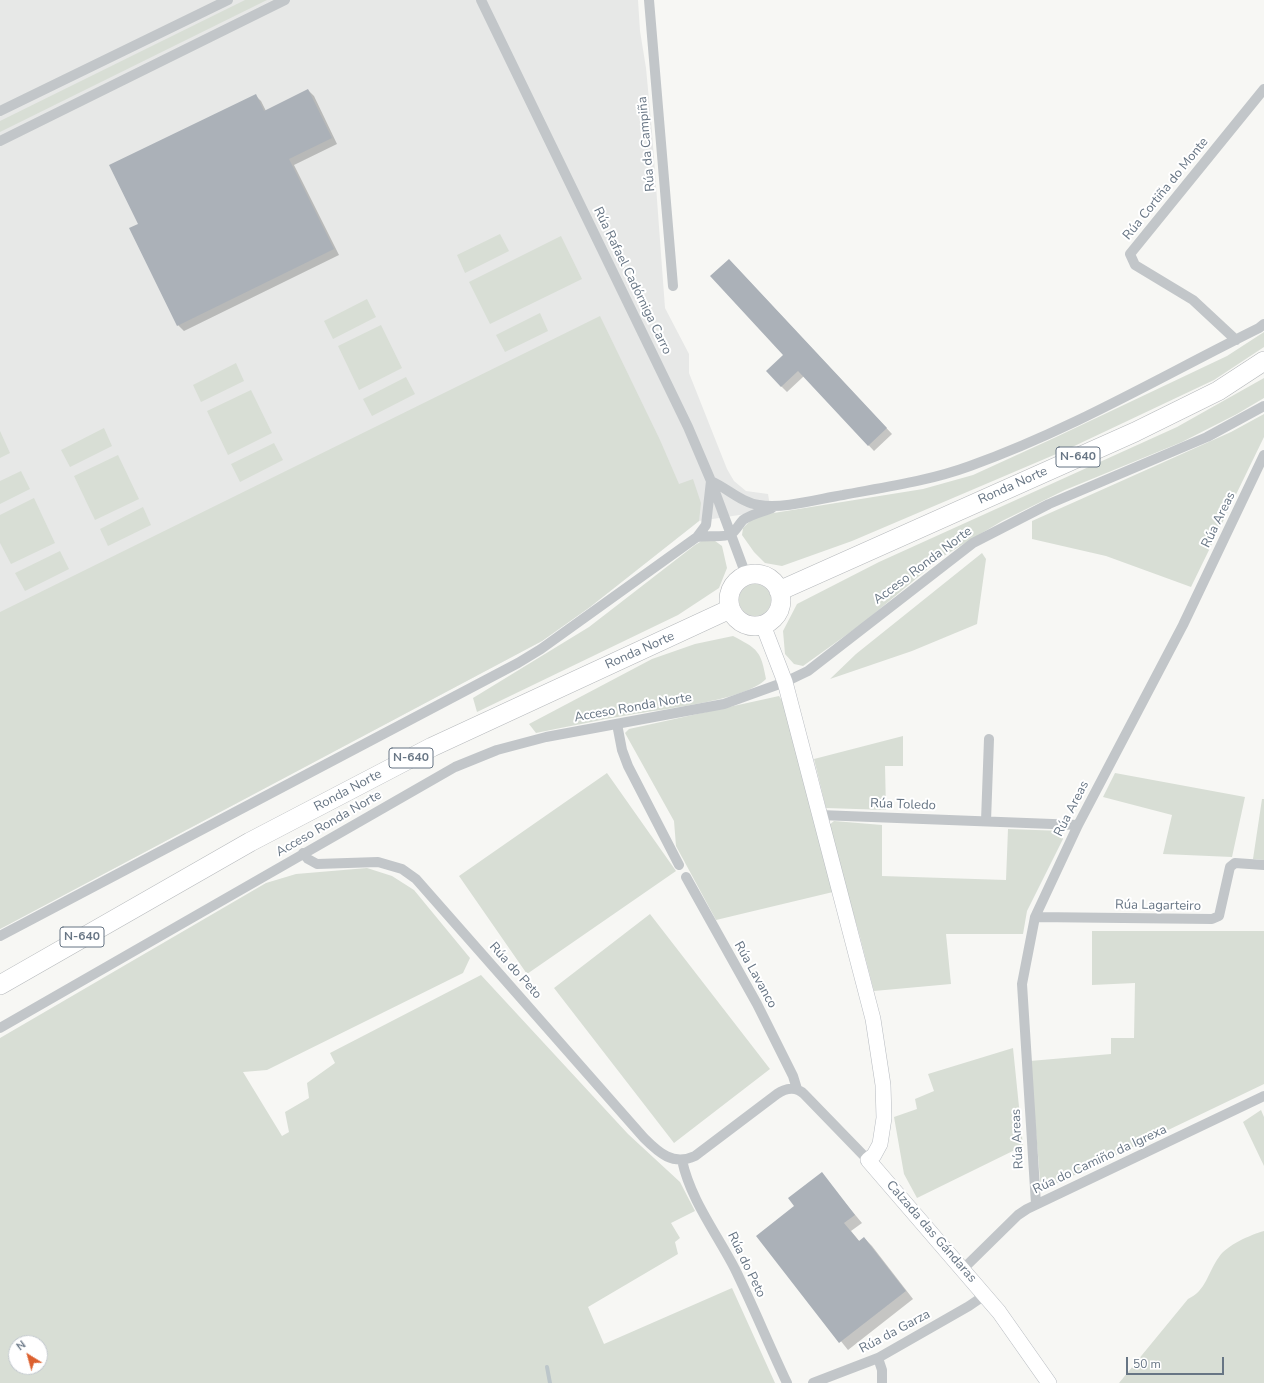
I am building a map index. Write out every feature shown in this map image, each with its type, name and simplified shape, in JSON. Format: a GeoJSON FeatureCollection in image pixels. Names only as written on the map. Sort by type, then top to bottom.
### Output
{"type":"FeatureCollection","features":[{"type":"Feature","properties":{"kind":"highway","name":"Ronda Norte"},"geometry":{"type":"LineString","coordinates":[[779,591],[1135,432],[1218,391],[1264,361]]}},
{"type":"Feature","properties":{"kind":"highway"},"geometry":{"type":"LineString","coordinates":[[746,575],[762,575],[775,584],[779,591],[781,599],[780,607],[774,618],[763,625],[747,626],[734,616],[730,609],[729,593],[733,585],[746,575]]}},
{"type":"Feature","properties":{"kind":"highway","name":"Ronda Norte"},"geometry":{"type":"LineString","coordinates":[[0,986],[250,842],[425,751],[730,609]]}},
{"type":"Feature","properties":{"kind":"main road"},"geometry":{"type":"LineString","coordinates":[[763,625],[785,682],[873,1019],[885,1107],[883,1136],[878,1150],[868,1160]]}},
{"type":"Feature","properties":{"kind":"main road","name":"Calzada das Gándaras"},"geometry":{"type":"LineString","coordinates":[[868,1160],[985,1295],[1016,1334],[1049,1383]]}},
{"type":"Feature","properties":{"kind":"street"},"geometry":{"type":"LineString","coordinates":[[0,111],[228,0]]}},
{"type":"Feature","properties":{"kind":"street"},"geometry":{"type":"LineString","coordinates":[[0,141],[285,0]]}},
{"type":"Feature","properties":{"kind":"street","name":"Rúa da Campiña"},"geometry":{"type":"LineString","coordinates":[[649,0],[673,286]]}},
{"type":"Feature","properties":{"kind":"street","name":"Rúa Rafael Cadórniga Carro"},"geometry":{"type":"LineString","coordinates":[[480,1],[658,363],[711,481],[746,575]]}},
{"type":"Feature","properties":{"kind":"street","name":"Rúa Cortiña do Monte"},"geometry":{"type":"LineString","coordinates":[[1236,340],[1193,300],[1135,265],[1130,254],[1264,89]]}},
{"type":"Feature","properties":{"kind":"street"},"geometry":{"type":"LineString","coordinates":[[697,537],[708,535],[724,536],[732,534],[743,521],[751,515],[782,505],[919,481],[968,467],[1016,449],[1078,420],[1236,340],[1264,324]]}},
{"type":"Feature","properties":{"kind":"street","name":"Acceso Ronda Norte"},"geometry":{"type":"LineString","coordinates":[[0,1028],[455,767],[497,750],[546,737],[684,713],[724,704],[785,682],[808,671],[973,543],[1049,504],[1207,437],[1264,406]]}},
{"type":"Feature","properties":{"kind":"street","name":"Rúa Areas"},"geometry":{"type":"LineString","coordinates":[[1036,1204],[1022,984],[1035,917],[1078,825],[1183,624],[1264,455]]}},
{"type":"Feature","properties":{"kind":"street"},"geometry":{"type":"LineString","coordinates":[[0,936],[518,663],[541,649],[697,537],[706,525],[711,481],[725,488],[733,495],[759,505],[782,505]]}},
{"type":"Feature","properties":{"kind":"street"},"geometry":{"type":"LineString","coordinates":[[617,724],[622,750],[628,766],[679,864]]}},
{"type":"Feature","properties":{"kind":"street"},"geometry":{"type":"LineString","coordinates":[[986,821],[989,739]]}},
{"type":"Feature","properties":{"kind":"street","name":"Rúa Toledo"},"geometry":{"type":"LineString","coordinates":[[820,815],[1078,825]]}},
{"type":"Feature","properties":{"kind":"street","name":"Rúa do Peto"},"geometry":{"type":"LineString","coordinates":[[303,853],[308,859],[317,864],[378,862],[402,869],[416,879],[655,1149],[665,1157],[682,1160],[684,1169],[696,1197],[735,1270],[787,1383]]}},
{"type":"Feature","properties":{"kind":"street","name":"Rúa Lagarteiro"},"geometry":{"type":"LineString","coordinates":[[1035,917],[1212,919],[1219,916],[1230,867],[1235,863],[1264,865]]}},
{"type":"Feature","properties":{"kind":"street","name":"Rúa Lavanco"},"geometry":{"type":"LineString","coordinates":[[686,877],[757,1004],[799,1090]]}},
{"type":"Feature","properties":{"kind":"street"},"geometry":{"type":"LineString","coordinates":[[682,1160],[688,1159],[704,1151],[782,1091],[799,1090]]}},
{"type":"Feature","properties":{"kind":"street","name":"Calzada das Gándaras"},"geometry":{"type":"LineString","coordinates":[[799,1090],[868,1160]]}},
{"type":"Feature","properties":{"kind":"street","name":"Rúa do Camiño da Igrexa"},"geometry":{"type":"LineString","coordinates":[[962,1270],[1018,1215],[1036,1204],[1264,1096]]}},
{"type":"Feature","properties":{"kind":"street","name":"Rúa da Garza"},"geometry":{"type":"LineString","coordinates":[[813,1383],[878,1358],[985,1295]]}},
{"type":"Feature","properties":{"kind":"street"},"geometry":{"type":"LineString","coordinates":[[878,1358],[882,1370],[882,1383]]}},
{"type":"Feature","properties":{"kind":"shaded area"},"geometry":{"type":"Polygon","coordinates":[[[0,0],[638,0],[640,31],[646,68],[652,132],[665,308],[689,354],[689,373],[727,469],[734,481],[746,491],[768,494],[770,506],[746,514],[699,521],[590,607],[542,641],[0,929],[0,0]]]}},
{"type":"Feature","properties":{"kind":"shaded area"},"geometry":{"type":"Polygon","coordinates":[[[245,0],[267,0],[0,132],[0,121],[245,0]]]}},
{"type":"Feature","properties":{"kind":"shaded area"},"geometry":{"type":"Polygon","coordinates":[[[500,234],[509,251],[465,273],[457,255],[500,234]]]}},
{"type":"Feature","properties":{"kind":"shaded area"},"geometry":{"type":"Polygon","coordinates":[[[561,236],[582,279],[490,324],[469,282],[561,236]]]}},
{"type":"Feature","properties":{"kind":"shaded area"},"geometry":{"type":"Polygon","coordinates":[[[367,299],[376,317],[333,339],[324,321],[367,299]]]}},
{"type":"Feature","properties":{"kind":"shaded area"},"geometry":{"type":"Polygon","coordinates":[[[540,313],[548,331],[505,352],[496,335],[540,313]]]}},
{"type":"Feature","properties":{"kind":"shaded area"},"geometry":{"type":"Polygon","coordinates":[[[600,316],[660,440],[679,484],[693,479],[701,503],[699,521],[590,607],[542,641],[0,929],[0,612],[600,316]]]}},
{"type":"Feature","properties":{"kind":"shaded area"},"geometry":{"type":"Polygon","coordinates":[[[381,325],[402,368],[359,390],[338,346],[381,325]]]}},
{"type":"Feature","properties":{"kind":"shaded area"},"geometry":{"type":"Polygon","coordinates":[[[1264,332],[1264,347],[1214,380],[1068,449],[852,541],[782,566],[765,563],[754,552],[742,535],[743,528],[755,516],[923,489],[973,475],[1227,356],[1264,332]]]}},
{"type":"Feature","properties":{"kind":"shaded area"},"geometry":{"type":"Polygon","coordinates":[[[236,363],[244,381],[201,402],[193,385],[236,363]]]}},
{"type":"Feature","properties":{"kind":"shaded area"},"geometry":{"type":"Polygon","coordinates":[[[406,377],[415,394],[372,416],[363,399],[406,377]]]}},
{"type":"Feature","properties":{"kind":"shaded area"},"geometry":{"type":"Polygon","coordinates":[[[1264,378],[1264,398],[1237,414],[1182,442],[1065,490],[1002,521],[942,557],[863,623],[803,666],[794,664],[785,654],[783,631],[797,604],[879,562],[1177,427],[1264,378]]]}},
{"type":"Feature","properties":{"kind":"shaded area"},"geometry":{"type":"Polygon","coordinates":[[[251,390],[272,433],[228,455],[207,411],[251,390]]]}},
{"type":"Feature","properties":{"kind":"shaded area"},"geometry":{"type":"Polygon","coordinates":[[[1264,414],[1264,437],[1191,587],[1106,556],[1032,539],[1032,521],[1231,432],[1264,414]]]}},
{"type":"Feature","properties":{"kind":"shaded area"},"geometry":{"type":"Polygon","coordinates":[[[104,428],[112,446],[70,467],[61,450],[104,428]]]}},
{"type":"Feature","properties":{"kind":"shaded area"},"geometry":{"type":"Polygon","coordinates":[[[0,431],[10,453],[0,458],[0,431]]]}},
{"type":"Feature","properties":{"kind":"shaded area"},"geometry":{"type":"Polygon","coordinates":[[[274,443],[283,460],[240,482],[231,464],[274,443]]]}},
{"type":"Feature","properties":{"kind":"shaded area"},"geometry":{"type":"Polygon","coordinates":[[[118,455],[139,499],[95,520],[74,476],[118,455]]]}},
{"type":"Feature","properties":{"kind":"shaded area"},"geometry":{"type":"Polygon","coordinates":[[[21,471],[30,489],[0,504],[0,481],[21,471]]]}},
{"type":"Feature","properties":{"kind":"shaded area"},"geometry":{"type":"Polygon","coordinates":[[[34,498],[55,543],[11,564],[0,543],[0,515],[34,498]]]}},
{"type":"Feature","properties":{"kind":"shaded area"},"geometry":{"type":"Polygon","coordinates":[[[143,507],[151,525],[108,546],[100,529],[143,507]]]}},
{"type":"Feature","properties":{"kind":"shaded area"},"geometry":{"type":"Polygon","coordinates":[[[711,538],[722,546],[727,568],[719,588],[678,615],[477,712],[473,698],[589,627],[695,545],[705,539],[711,538]]]}},
{"type":"Feature","properties":{"kind":"shaded area"},"geometry":{"type":"Polygon","coordinates":[[[60,551],[69,569],[25,591],[15,573],[60,551]]]}},
{"type":"Feature","properties":{"kind":"shaded area"},"geometry":{"type":"Polygon","coordinates":[[[982,553],[986,559],[977,624],[912,651],[830,679],[856,654],[982,553]]]}},
{"type":"Feature","properties":{"kind":"shaded area"},"geometry":{"type":"Polygon","coordinates":[[[755,584],[761,585],[768,591],[771,600],[770,606],[764,613],[755,616],[749,615],[742,609],[739,600],[740,594],[746,587],[755,584]]]}},
{"type":"Feature","properties":{"kind":"shaded area"},"geometry":{"type":"Polygon","coordinates":[[[733,636],[748,644],[760,657],[766,679],[755,687],[740,693],[702,703],[617,717],[536,733],[529,724],[652,659],[695,644],[733,636]]]}},
{"type":"Feature","properties":{"kind":"shaded area"},"geometry":{"type":"Polygon","coordinates":[[[779,696],[783,702],[833,892],[716,920],[676,846],[674,821],[625,733],[629,729],[779,696]]]}},
{"type":"Feature","properties":{"kind":"shaded area"},"geometry":{"type":"Polygon","coordinates":[[[903,736],[903,766],[885,766],[886,810],[826,808],[814,759],[903,736]]]}},
{"type":"Feature","properties":{"kind":"shaded area"},"geometry":{"type":"Polygon","coordinates":[[[607,773],[676,871],[527,974],[459,876],[607,773]]]}},
{"type":"Feature","properties":{"kind":"shaded area"},"geometry":{"type":"Polygon","coordinates":[[[1115,773],[1245,797],[1232,857],[1163,854],[1172,815],[1103,797],[1115,773]]]}},
{"type":"Feature","properties":{"kind":"shaded area"},"geometry":{"type":"Polygon","coordinates":[[[1262,799],[1264,799],[1264,860],[1253,859],[1262,799]]]}},
{"type":"Feature","properties":{"kind":"shaded area"},"geometry":{"type":"Polygon","coordinates":[[[834,821],[882,825],[882,876],[1006,880],[1008,829],[1063,831],[1063,839],[1027,911],[1023,934],[946,934],[951,984],[874,991],[828,826],[834,821]]]}},
{"type":"Feature","properties":{"kind":"shaded area"},"geometry":{"type":"Polygon","coordinates":[[[367,868],[392,876],[414,890],[470,958],[463,973],[267,1070],[243,1072],[282,1136],[289,1132],[285,1112],[309,1098],[307,1083],[335,1063],[330,1053],[481,975],[628,1134],[680,1182],[695,1211],[671,1223],[680,1238],[675,1242],[678,1254],[588,1307],[604,1344],[732,1288],[775,1383],[0,1383],[0,1038],[266,883],[296,874],[367,868]]]}},
{"type":"Feature","properties":{"kind":"shaded area"},"geometry":{"type":"Polygon","coordinates":[[[650,914],[770,1069],[674,1143],[554,988],[650,914]]]}},
{"type":"Feature","properties":{"kind":"shaded area"},"geometry":{"type":"Polygon","coordinates":[[[1092,931],[1264,931],[1264,1084],[1041,1191],[1030,1061],[1111,1054],[1111,1038],[1134,1038],[1135,983],[1092,985],[1092,931]]]}},
{"type":"Feature","properties":{"kind":"shaded area"},"geometry":{"type":"Polygon","coordinates":[[[1013,1048],[1023,1146],[917,1198],[904,1174],[894,1117],[917,1109],[915,1099],[934,1091],[928,1074],[1013,1048]]]}},
{"type":"Feature","properties":{"kind":"shaded area"},"geometry":{"type":"Polygon","coordinates":[[[1261,1110],[1264,1117],[1264,1166],[1243,1122],[1261,1110]]]}},
{"type":"Feature","properties":{"kind":"shaded area"},"geometry":{"type":"Polygon","coordinates":[[[1264,1231],[1264,1383],[1119,1383],[1188,1299],[1194,1296],[1203,1286],[1215,1263],[1227,1248],[1252,1235],[1264,1231]]]}},
{"type":"Feature","properties":{"kind":"building"},"geometry":{"type":"Polygon","coordinates":[[[308,89],[332,138],[289,159],[334,249],[177,326],[129,228],[138,224],[109,165],[256,94],[264,111],[308,89]]]}},
{"type":"Feature","properties":{"kind":"building"},"geometry":{"type":"Polygon","coordinates":[[[729,259],[887,428],[868,446],[798,371],[781,387],[766,371],[783,355],[710,276],[729,259]]]}},
{"type":"Feature","properties":{"kind":"building"},"geometry":{"type":"Polygon","coordinates":[[[822,1172],[855,1215],[844,1223],[859,1241],[864,1237],[906,1291],[839,1343],[756,1236],[794,1206],[788,1198],[822,1172]]]}},
{"type":"Feature","properties":{"kind":"waterway"},"geometry":{"type":"LineString","coordinates":[[547,1367],[550,1383]]}}]}
